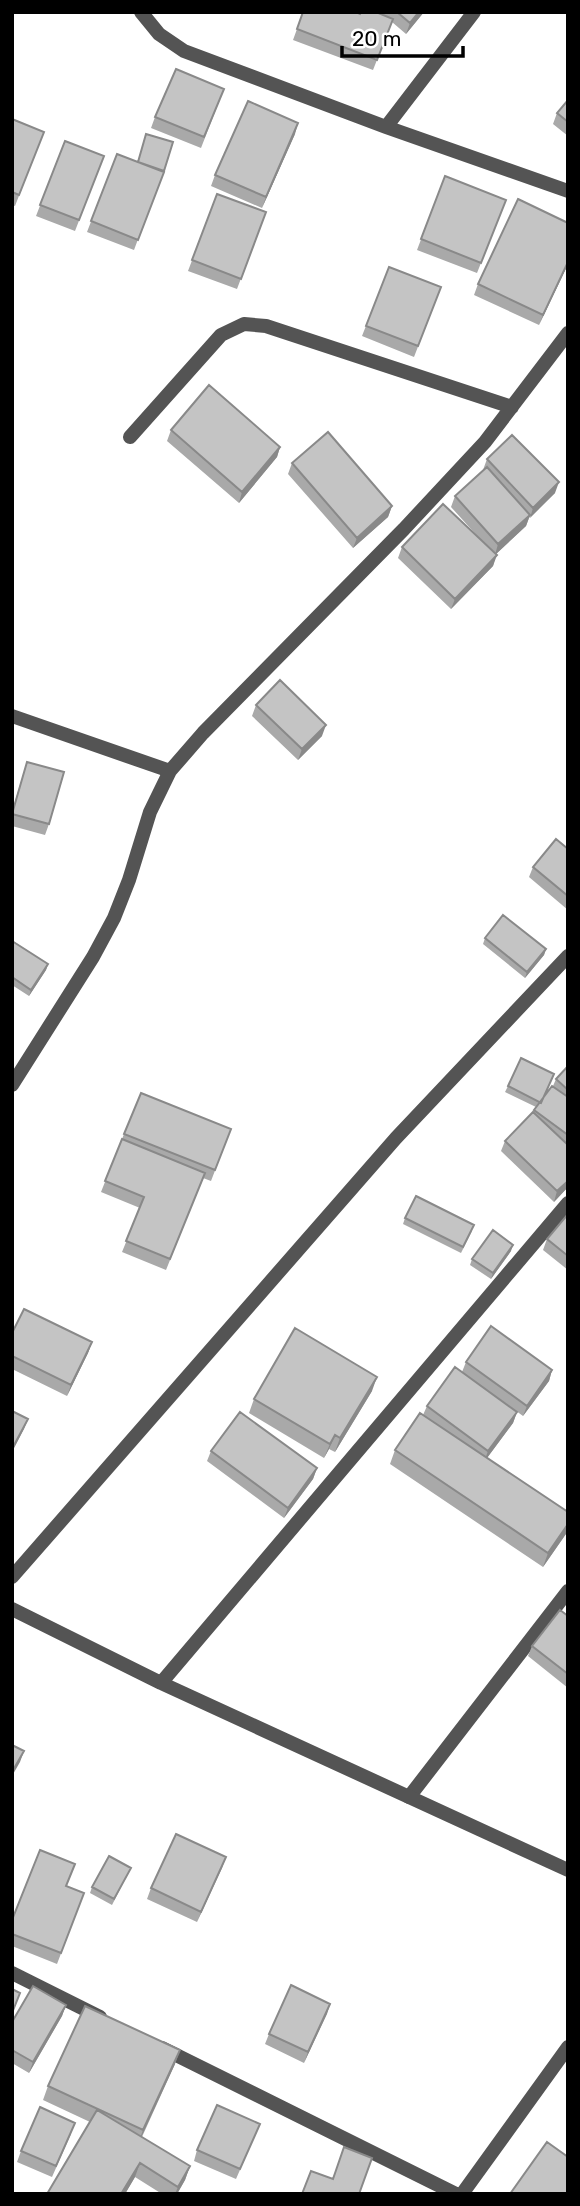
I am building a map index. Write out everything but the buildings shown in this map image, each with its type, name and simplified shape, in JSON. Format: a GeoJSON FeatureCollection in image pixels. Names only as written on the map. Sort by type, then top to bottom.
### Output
{"type":"FeatureCollection","features":[{"type":"Feature","properties":{"kind":"street"},"geometry":{"type":"LineString","coordinates":[[141,12],[159,34],[184,51],[386,127],[568,191]]}},
{"type":"Feature","properties":{"kind":"street"},"geometry":{"type":"LineString","coordinates":[[386,127],[474,12]]}},
{"type":"Feature","properties":{"kind":"street"},"geometry":{"type":"LineString","coordinates":[[130,437],[221,334],[244,324],[266,326],[512,407]]}},
{"type":"Feature","properties":{"kind":"street"},"geometry":{"type":"LineString","coordinates":[[12,1085],[93,957],[114,918],[150,811],[170,771],[203,733],[404,529],[485,442],[568,333]]}},
{"type":"Feature","properties":{"kind":"street"},"geometry":{"type":"LineString","coordinates":[[12,716],[170,771]]}},
{"type":"Feature","properties":{"kind":"street"},"geometry":{"type":"LineString","coordinates":[[12,1577],[396,1138],[568,956]]}},
{"type":"Feature","properties":{"kind":"street"},"geometry":{"type":"LineString","coordinates":[[161,1683],[568,1203]]}},
{"type":"Feature","properties":{"kind":"street"},"geometry":{"type":"LineString","coordinates":[[409,1797],[568,1591]]}},
{"type":"Feature","properties":{"kind":"street"},"geometry":{"type":"LineString","coordinates":[[12,1609],[161,1683],[568,1870]]}},
{"type":"Feature","properties":{"kind":"street"},"geometry":{"type":"LineString","coordinates":[[12,1973],[111,2022]]}},
{"type":"Feature","properties":{"kind":"street"},"geometry":{"type":"LineString","coordinates":[[148,2040],[456,2194]]}},
{"type":"Feature","properties":{"kind":"street"},"geometry":{"type":"LineString","coordinates":[[462,2194],[568,2047]]}}]}
